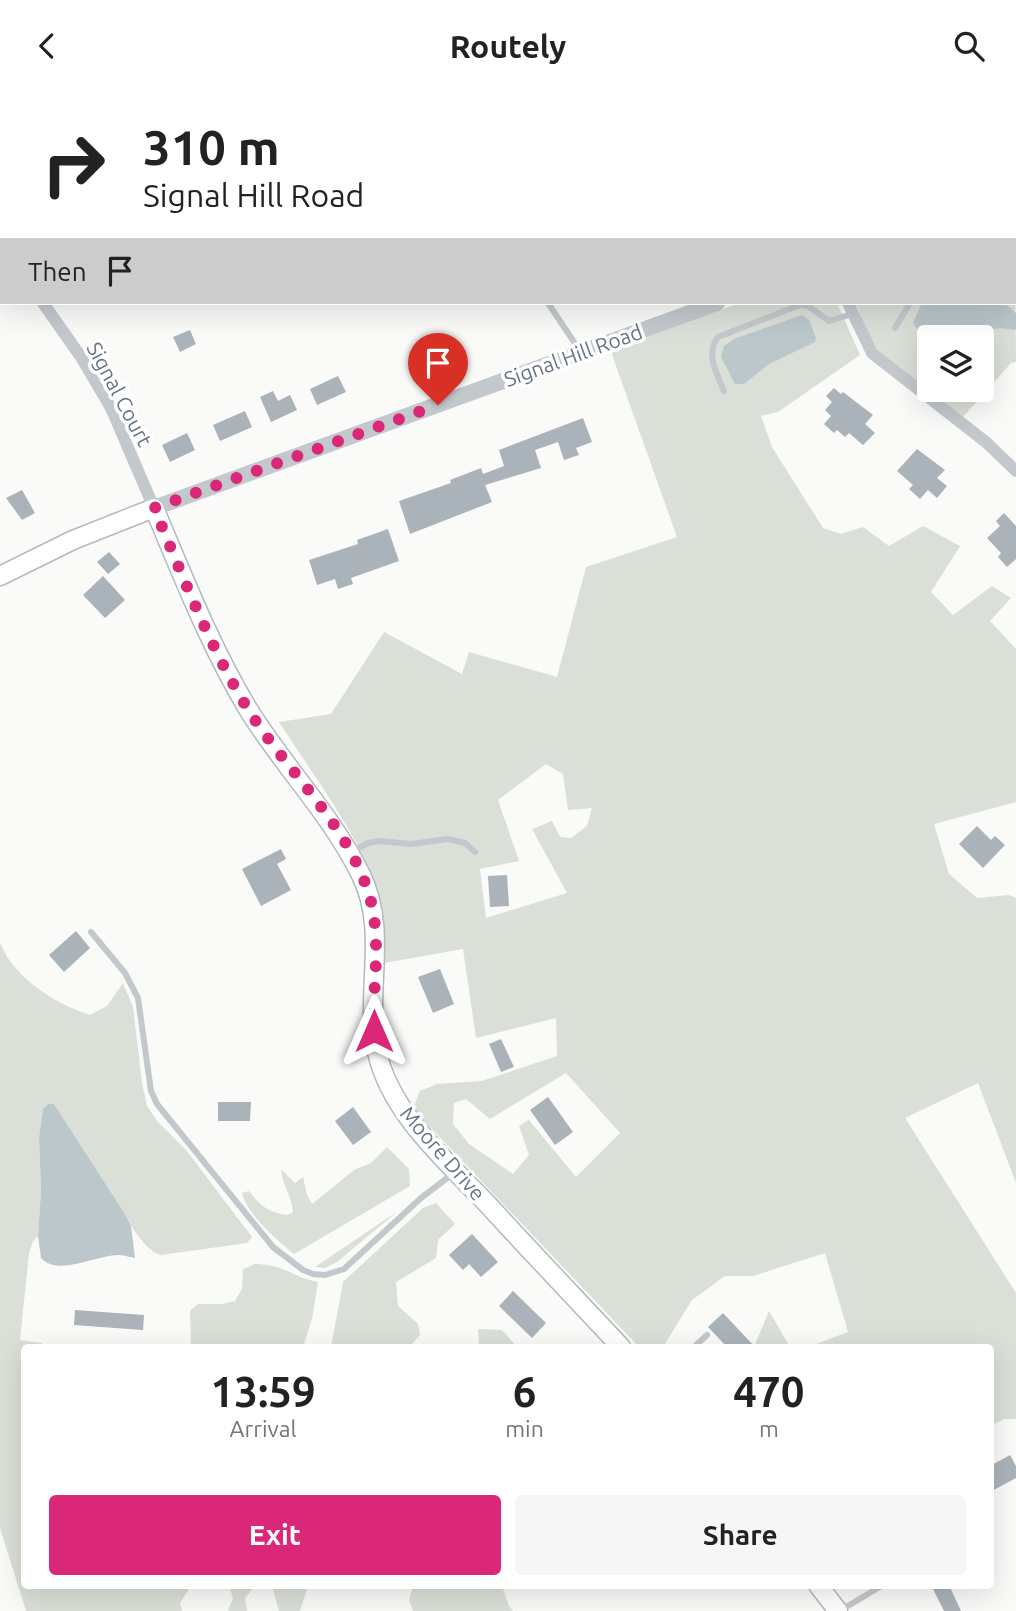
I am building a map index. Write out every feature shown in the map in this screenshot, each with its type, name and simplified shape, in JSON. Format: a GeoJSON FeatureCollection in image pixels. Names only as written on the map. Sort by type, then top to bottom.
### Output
{"type":"FeatureCollection","features":[{"type":"Feature","properties":{"kind":"main road","name":"Signal Hill Road"},"geometry":{"type":"LineString","coordinates":[[0,576],[73,540],[154,508]]}},
{"type":"Feature","properties":{"kind":"main road","name":"Moore Drive"},"geometry":{"type":"LineString","coordinates":[[154,508],[212,641],[238,691],[270,741],[326,814],[362,877],[375,920],[377,942],[374,1031],[383,1073],[404,1111],[456,1171],[618,1344]]}},
{"type":"Feature","properties":{"kind":"main road"},"geometry":{"type":"LineString","coordinates":[[821,1589],[838,1611]]}},
{"type":"Feature","properties":{"kind":"street","name":"Signal Court"},"geometry":{"type":"LineString","coordinates":[[44,305],[81,357],[111,408],[154,508]]}},
{"type":"Feature","properties":{"kind":"street","name":"Signal Hill Road"},"geometry":{"type":"LineString","coordinates":[[154,508],[712,305]]}},
{"type":"Feature","properties":{"kind":"street"},"geometry":{"type":"LineString","coordinates":[[850,308],[872,353],[987,443],[1016,471]]}},
{"type":"Feature","properties":{"kind":"lane"},"geometry":{"type":"LineString","coordinates":[[549,305],[581,353]]}},
{"type":"Feature","properties":{"kind":"lane"},"geometry":{"type":"LineString","coordinates":[[724,391],[712,360],[712,349],[718,337],[730,327],[800,305],[808,306],[828,321],[850,308]]}},
{"type":"Feature","properties":{"kind":"lane"},"geometry":{"type":"LineString","coordinates":[[895,328],[909,305]]}},
{"type":"Feature","properties":{"kind":"lane"},"geometry":{"type":"LineString","coordinates":[[349,853],[368,843],[411,844],[448,839],[465,843],[475,852]]}},
{"type":"Feature","properties":{"kind":"lane"},"geometry":{"type":"LineString","coordinates":[[91,932],[125,973],[138,997],[151,1091],[157,1104],[258,1231],[277,1251],[303,1270],[325,1275],[344,1269],[421,1198],[456,1171]]}},
{"type":"Feature","properties":{"kind":"lane"},"geometry":{"type":"LineString","coordinates":[[697,1344],[707,1335]]}},
{"type":"Feature","properties":{"kind":"lane"},"geometry":{"type":"LineString","coordinates":[[838,1611],[876,1589]]}},
{"type":"Feature","properties":{"kind":"shaded area"},"geometry":{"type":"Polygon","coordinates":[[[734,305],[838,305],[860,355],[778,412],[761,416],[772,447],[823,528],[841,534],[863,527],[889,546],[923,526],[960,546],[931,592],[953,615],[992,586],[1011,598],[990,621],[1016,649],[1016,802],[934,824],[949,874],[977,898],[1009,895],[1016,898],[1016,1183],[978,1083],[905,1118],[1016,1293],[1016,1419],[1004,1419],[994,1424],[994,1344],[816,1344],[848,1332],[825,1253],[753,1276],[725,1276],[692,1300],[665,1344],[636,1344],[413,1109],[420,1091],[437,1084],[482,1081],[557,1056],[556,1018],[476,1038],[463,949],[384,963],[381,904],[363,856],[337,810],[279,722],[331,714],[384,632],[462,674],[469,652],[557,677],[586,567],[677,537],[610,349],[734,305]],[[546,764],[498,800],[519,861],[480,869],[486,918],[567,893],[532,829],[552,821],[560,837],[571,838],[587,826],[592,808],[568,810],[563,774],[546,764]],[[566,1073],[490,1119],[466,1099],[454,1103],[453,1124],[469,1144],[513,1174],[529,1155],[519,1126],[529,1120],[576,1177],[620,1133],[566,1073]]]}},
{"type":"Feature","properties":{"kind":"shaded area"},"geometry":{"type":"Polygon","coordinates":[[[857,305],[1015,305],[1016,362],[1011,363],[994,382],[994,325],[917,325],[917,381],[877,349],[869,337],[857,305]]]}},
{"type":"Feature","properties":{"kind":"shaded area"},"geometry":{"type":"Polygon","coordinates":[[[921,305],[1006,305],[1016,313],[1016,330],[994,329],[994,325],[917,325],[917,329],[913,322],[921,305]]]}},
{"type":"Feature","properties":{"kind":"shaded area"},"geometry":{"type":"Polygon","coordinates":[[[802,315],[809,320],[815,342],[769,364],[744,384],[735,384],[721,357],[724,346],[734,339],[802,315]]]}},
{"type":"Feature","properties":{"kind":"shaded area"},"geometry":{"type":"Polygon","coordinates":[[[944,402],[976,402],[963,417],[944,402]]]}},
{"type":"Feature","properties":{"kind":"shaded area"},"geometry":{"type":"Polygon","coordinates":[[[0,943],[15,968],[37,988],[63,1004],[90,1015],[107,1006],[123,983],[133,1007],[147,1106],[157,1121],[186,1150],[252,1237],[247,1243],[161,1255],[156,1253],[135,1232],[54,1104],[43,1109],[39,1137],[41,1189],[38,1236],[29,1253],[20,1340],[43,1344],[21,1344],[21,1589],[189,1589],[180,1603],[182,1611],[26,1611],[0,1528],[0,943]]]}},
{"type":"Feature","properties":{"kind":"shaded area"},"geometry":{"type":"Polygon","coordinates":[[[48,1104],[54,1104],[125,1214],[131,1226],[135,1258],[118,1255],[57,1266],[41,1258],[38,1236],[41,1189],[39,1137],[43,1109],[48,1104]]]}},
{"type":"Feature","properties":{"kind":"shaded area"},"geometry":{"type":"Polygon","coordinates":[[[387,1147],[409,1169],[410,1186],[294,1254],[256,1218],[242,1193],[249,1191],[266,1208],[288,1215],[293,1212],[281,1169],[295,1183],[303,1177],[312,1204],[354,1170],[371,1163],[387,1147]]]}},
{"type":"Feature","properties":{"kind":"shaded area"},"geometry":{"type":"Polygon","coordinates":[[[436,1203],[455,1224],[438,1240],[436,1258],[396,1282],[398,1306],[418,1324],[420,1335],[412,1344],[332,1344],[343,1282],[423,1208],[436,1203]]]}},
{"type":"Feature","properties":{"kind":"shaded area"},"geometry":{"type":"Polygon","coordinates":[[[398,1211],[337,1262],[325,1268],[315,1267],[398,1211]]]}},
{"type":"Feature","properties":{"kind":"shaded area"},"geometry":{"type":"Polygon","coordinates":[[[255,1264],[266,1265],[318,1282],[312,1319],[304,1344],[191,1344],[190,1311],[198,1304],[235,1301],[242,1289],[243,1269],[255,1264]]]}},
{"type":"Feature","properties":{"kind":"shaded area"},"geometry":{"type":"Polygon","coordinates":[[[769,1311],[788,1344],[755,1344],[769,1311]]]}},
{"type":"Feature","properties":{"kind":"shaded area"},"geometry":{"type":"Polygon","coordinates":[[[478,1329],[502,1330],[514,1344],[479,1344],[478,1329]]]}},
{"type":"Feature","properties":{"kind":"shaded area"},"geometry":{"type":"Polygon","coordinates":[[[230,1589],[252,1589],[245,1598],[247,1611],[228,1611],[233,1598],[230,1589]]]}},
{"type":"Feature","properties":{"kind":"shaded area"},"geometry":{"type":"Polygon","coordinates":[[[273,1589],[307,1589],[300,1611],[279,1611],[273,1589]]]}},
{"type":"Feature","properties":{"kind":"shaded area"},"geometry":{"type":"Polygon","coordinates":[[[412,1589],[503,1589],[513,1611],[413,1611],[409,1600],[412,1589]]]}},
{"type":"Feature","properties":{"kind":"building"},"geometry":{"type":"Polygon","coordinates":[[[190,330],[196,344],[180,352],[173,337],[190,330]]]}},
{"type":"Feature","properties":{"kind":"building"},"geometry":{"type":"Polygon","coordinates":[[[338,376],[346,392],[317,405],[310,389],[338,376]]]}},
{"type":"Feature","properties":{"kind":"building"},"geometry":{"type":"Polygon","coordinates":[[[834,388],[873,415],[865,424],[875,433],[863,445],[849,433],[845,437],[837,430],[834,433],[824,424],[831,416],[825,410],[832,402],[826,396],[834,388]]]}},
{"type":"Feature","properties":{"kind":"building"},"geometry":{"type":"Polygon","coordinates":[[[273,391],[278,401],[290,395],[297,410],[271,422],[260,397],[273,391]]]}},
{"type":"Feature","properties":{"kind":"building"},"geometry":{"type":"Polygon","coordinates":[[[245,411],[252,427],[220,441],[213,425],[245,411]]]}},
{"type":"Feature","properties":{"kind":"building"},"geometry":{"type":"Polygon","coordinates":[[[583,418],[592,442],[576,448],[579,455],[564,460],[558,442],[535,450],[541,468],[485,485],[492,502],[410,534],[399,501],[451,483],[450,480],[481,468],[483,474],[504,466],[499,450],[583,418]]]}},
{"type":"Feature","properties":{"kind":"building"},"geometry":{"type":"Polygon","coordinates":[[[187,433],[195,450],[170,462],[162,445],[187,433]]]}},
{"type":"Feature","properties":{"kind":"building"},"geometry":{"type":"Polygon","coordinates":[[[917,449],[945,470],[937,478],[947,486],[937,498],[928,490],[920,499],[909,489],[913,485],[897,471],[917,449]]]}},
{"type":"Feature","properties":{"kind":"building"},"geometry":{"type":"Polygon","coordinates":[[[22,490],[35,513],[22,520],[6,498],[22,490]]]}},
{"type":"Feature","properties":{"kind":"building"},"geometry":{"type":"Polygon","coordinates":[[[1004,513],[1016,526],[1016,559],[1007,567],[998,557],[1001,553],[987,538],[1000,526],[996,521],[1004,513]]]}},
{"type":"Feature","properties":{"kind":"building"},"geometry":{"type":"Polygon","coordinates":[[[388,529],[399,561],[351,578],[353,584],[338,589],[335,579],[317,585],[309,560],[358,544],[357,540],[388,529]]]}},
{"type":"Feature","properties":{"kind":"building"},"geometry":{"type":"Polygon","coordinates":[[[109,552],[120,564],[108,574],[97,562],[109,552]]]}},
{"type":"Feature","properties":{"kind":"building"},"geometry":{"type":"Polygon","coordinates":[[[103,576],[125,600],[105,618],[83,595],[103,576]]]}},
{"type":"Feature","properties":{"kind":"building"},"geometry":{"type":"Polygon","coordinates":[[[977,826],[991,840],[995,836],[1005,845],[983,868],[959,844],[977,826]]]}},
{"type":"Feature","properties":{"kind":"building"},"geometry":{"type":"Polygon","coordinates":[[[281,849],[286,859],[277,864],[291,890],[261,906],[242,869],[281,849]]]}},
{"type":"Feature","properties":{"kind":"building"},"geometry":{"type":"Polygon","coordinates":[[[507,875],[509,906],[490,907],[488,876],[507,875]]]}},
{"type":"Feature","properties":{"kind":"building"},"geometry":{"type":"Polygon","coordinates":[[[76,931],[90,948],[64,972],[49,955],[76,931]]]}},
{"type":"Feature","properties":{"kind":"building"},"geometry":{"type":"Polygon","coordinates":[[[440,969],[454,1004],[433,1013],[418,977],[440,969]]]}},
{"type":"Feature","properties":{"kind":"building"},"geometry":{"type":"Polygon","coordinates":[[[501,1039],[514,1067],[501,1072],[489,1044],[501,1039]]]}},
{"type":"Feature","properties":{"kind":"building"},"geometry":{"type":"Polygon","coordinates":[[[548,1097],[573,1132],[555,1145],[530,1110],[548,1097]]]}},
{"type":"Feature","properties":{"kind":"building"},"geometry":{"type":"Polygon","coordinates":[[[218,1102],[251,1102],[250,1121],[218,1121],[218,1102]]]}},
{"type":"Feature","properties":{"kind":"building"},"geometry":{"type":"Polygon","coordinates":[[[353,1107],[371,1132],[353,1145],[335,1121],[353,1107]]]}},
{"type":"Feature","properties":{"kind":"building"},"geometry":{"type":"Polygon","coordinates":[[[472,1234],[498,1262],[481,1277],[469,1264],[463,1270],[449,1255],[472,1234]]]}},
{"type":"Feature","properties":{"kind":"building"},"geometry":{"type":"Polygon","coordinates":[[[513,1291],[546,1323],[532,1338],[499,1306],[513,1291]]]}},
{"type":"Feature","properties":{"kind":"building"},"geometry":{"type":"Polygon","coordinates":[[[75,1310],[144,1315],[143,1330],[74,1325],[75,1310]]]}},
{"type":"Feature","properties":{"kind":"building"},"geometry":{"type":"Polygon","coordinates":[[[723,1313],[752,1344],[724,1344],[708,1327],[723,1313]]]}},
{"type":"Feature","properties":{"kind":"building"},"geometry":{"type":"Polygon","coordinates":[[[1010,1455],[1016,1466],[1016,1478],[994,1490],[994,1464],[1010,1455]]]}},
{"type":"Feature","properties":{"kind":"building"},"geometry":{"type":"Polygon","coordinates":[[[933,1589],[951,1589],[961,1611],[944,1611],[933,1589]]]}},
{"type":"Feature","properties":{"kind":"route"},"geometry":{"type":"LineString","coordinates":[[374,1031],[377,942],[370,898],[362,877],[326,814],[270,741],[238,691],[212,641],[154,508],[438,405]]}}]}
